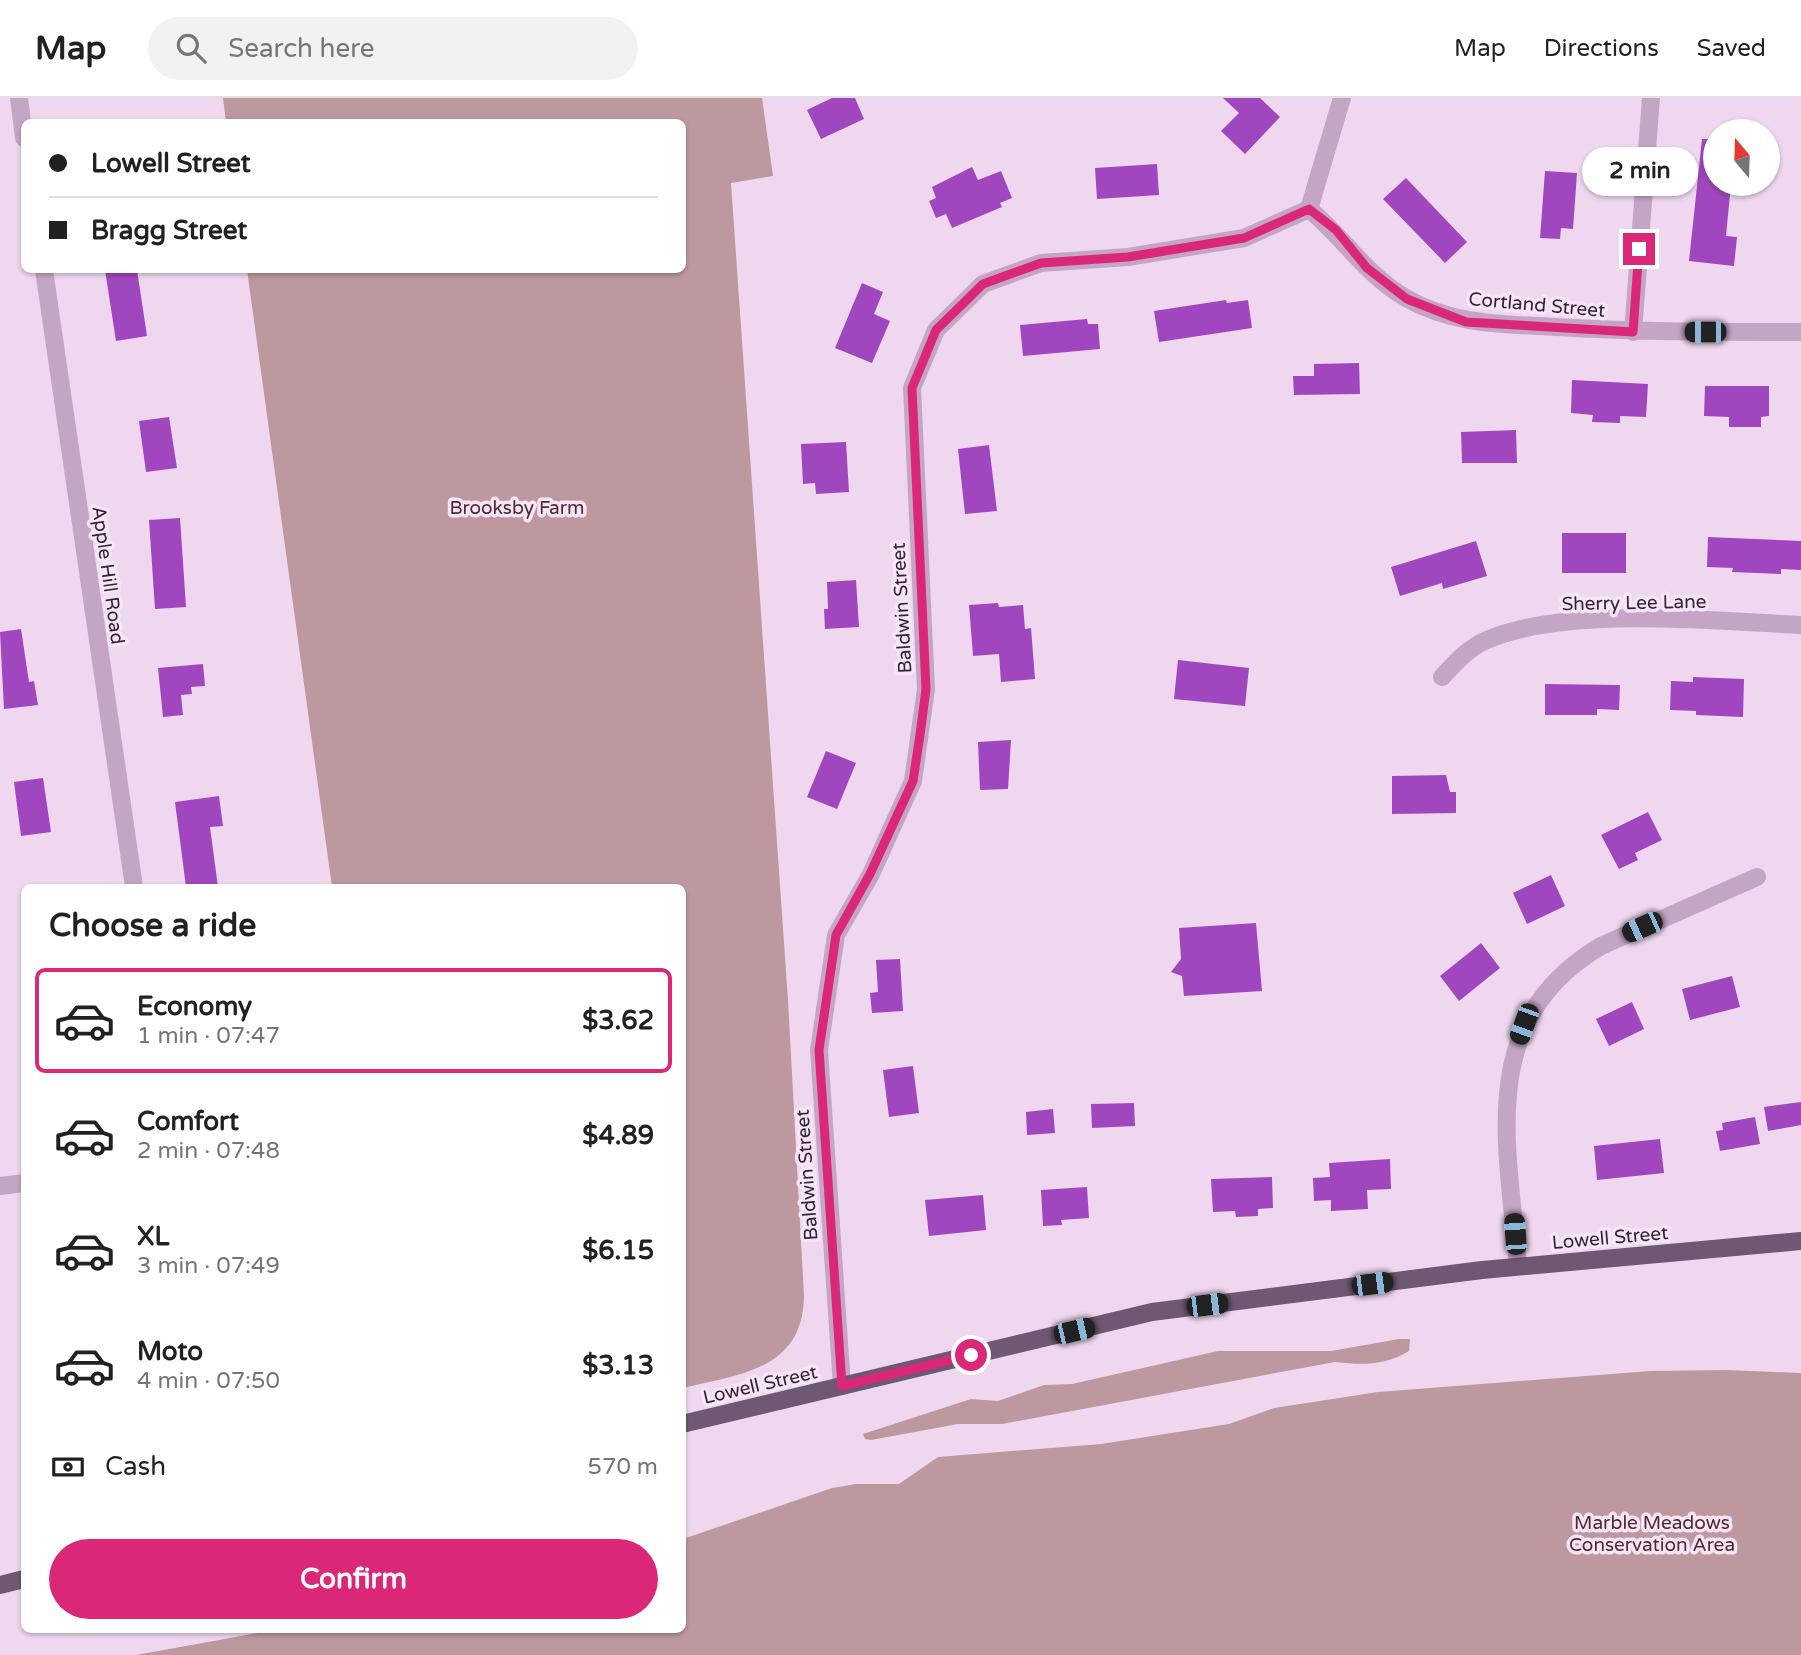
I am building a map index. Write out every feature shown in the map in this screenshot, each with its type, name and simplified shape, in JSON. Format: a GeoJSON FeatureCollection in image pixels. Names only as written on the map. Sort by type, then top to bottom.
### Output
{"type":"FeatureCollection","features":[{"type":"Feature","properties":{"kind":"main road","name":"Lowell Street"},"geometry":{"type":"LineString","coordinates":[[686,1423],[1152,1312],[1518,1266],[1801,1241]]}},
{"type":"Feature","properties":{"kind":"main road"},"geometry":{"type":"LineString","coordinates":[[0,1584],[21,1580]]}},
{"type":"Feature","properties":{"kind":"street"},"geometry":{"type":"LineString","coordinates":[[19,98],[22,119]]}},
{"type":"Feature","properties":{"kind":"street"},"geometry":{"type":"LineString","coordinates":[[1309,209],[1342,98]]}},
{"type":"Feature","properties":{"kind":"street"},"geometry":{"type":"LineString","coordinates":[[1633,332],[1651,98]]}},
{"type":"Feature","properties":{"kind":"street","name":"Cortland Street"},"geometry":{"type":"LineString","coordinates":[[1309,209],[1336,230],[1367,268],[1407,299],[1466,322],[1633,332],[1801,332]]}},
{"type":"Feature","properties":{"kind":"street","name":"Baldwin Street"},"geometry":{"type":"LineString","coordinates":[[842,1386],[819,1050],[836,935],[870,874],[913,781],[926,689],[912,388],[936,330],[983,284],[1041,263],[1128,257],[1244,238],[1309,209]]}},
{"type":"Feature","properties":{"kind":"street","name":"Apple Hill Road"},"geometry":{"type":"LineString","coordinates":[[44,273],[134,884]]}},
{"type":"Feature","properties":{"kind":"street","name":"Sherry Lee Lane"},"geometry":{"type":"LineString","coordinates":[[1442,677],[1462,655],[1485,641],[1511,631],[1568,622],[1626,620],[1801,625]]}},
{"type":"Feature","properties":{"kind":"street"},"geometry":{"type":"LineString","coordinates":[[1518,1266],[1507,1086],[1514,1051],[1524,1024],[1540,998],[1574,965],[1601,946],[1757,877]]}},
{"type":"Feature","properties":{"kind":"street"},"geometry":{"type":"LineString","coordinates":[[0,1186],[21,1183]]}},
{"type":"Feature","properties":{"kind":"green space","name":"Brooksby Farm"},"geometry":{"type":"Polygon","coordinates":[[[223,98],[762,98],[773,176],[731,183],[788,1000],[804,1296],[801,1321],[793,1340],[780,1354],[746,1372],[686,1387],[686,884],[332,884],[247,273],[686,273],[686,119],[226,119],[223,98]]]}},
{"type":"Feature","properties":{"kind":"green space"},"geometry":{"type":"Polygon","coordinates":[[[1410,1339],[1409,1351],[1382,1362],[1335,1362],[1002,1424],[958,1424],[871,1440],[865,1439],[863,1434],[971,1399],[998,1401],[1044,1385],[1072,1384],[1218,1351],[1331,1351],[1410,1339]]]}},
{"type":"Feature","properties":{"kind":"green space","name":"Marble Meadows Conservation Area"},"geometry":{"type":"Polygon","coordinates":[[[1650,1371],[1801,1373],[1801,1655],[136,1655],[258,1633],[686,1633],[686,1538],[832,1488],[856,1484],[899,1484],[938,1457],[1101,1444],[1229,1424],[1274,1408],[1378,1392],[1650,1371]]]}},
{"type":"Feature","properties":{"kind":"building"},"geometry":{"type":"Polygon","coordinates":[[[832,98],[855,98],[864,119],[821,139],[807,110],[832,98]]]}},
{"type":"Feature","properties":{"kind":"building"},"geometry":{"type":"Polygon","coordinates":[[[1223,98],[1260,98],[1280,117],[1245,154],[1221,131],[1239,113],[1223,98]]]}},
{"type":"Feature","properties":{"kind":"building"},"geometry":{"type":"Polygon","coordinates":[[[1703,139],[1703,196],[1730,196],[1726,236],[1737,237],[1734,266],[1689,261],[1703,139]]]}},
{"type":"Feature","properties":{"kind":"building"},"geometry":{"type":"Polygon","coordinates":[[[1157,164],[1159,195],[1097,199],[1095,168],[1157,164]]]}},
{"type":"Feature","properties":{"kind":"building"},"geometry":{"type":"Polygon","coordinates":[[[972,167],[978,180],[1001,171],[1012,198],[1000,203],[1002,207],[952,228],[946,214],[936,218],[929,201],[936,198],[932,187],[972,167]]]}},
{"type":"Feature","properties":{"kind":"building"},"geometry":{"type":"Polygon","coordinates":[[[1545,171],[1577,173],[1573,229],[1561,228],[1560,239],[1540,238],[1545,171]]]}},
{"type":"Feature","properties":{"kind":"building"},"geometry":{"type":"Polygon","coordinates":[[[1406,178],[1467,242],[1445,263],[1383,199],[1406,178]]]}},
{"type":"Feature","properties":{"kind":"building"},"geometry":{"type":"Polygon","coordinates":[[[105,273],[137,273],[147,336],[116,341],[105,273]]]}},
{"type":"Feature","properties":{"kind":"building"},"geometry":{"type":"Polygon","coordinates":[[[862,283],[883,292],[874,314],[890,321],[872,363],[835,348],[862,283]]]}},
{"type":"Feature","properties":{"kind":"building"},"geometry":{"type":"Polygon","coordinates":[[[1226,300],[1227,303],[1248,300],[1252,328],[1159,342],[1154,311],[1226,300]]]}},
{"type":"Feature","properties":{"kind":"building"},"geometry":{"type":"Polygon","coordinates":[[[1087,319],[1088,324],[1098,324],[1100,349],[1023,356],[1020,325],[1087,319]]]}},
{"type":"Feature","properties":{"kind":"building"},"geometry":{"type":"Polygon","coordinates":[[[1359,363],[1360,394],[1294,395],[1293,376],[1314,376],[1314,364],[1359,363]]]}},
{"type":"Feature","properties":{"kind":"building"},"geometry":{"type":"Polygon","coordinates":[[[1572,380],[1648,384],[1646,417],[1620,416],[1620,423],[1592,422],[1593,415],[1571,413],[1572,380]]]}},
{"type":"Feature","properties":{"kind":"building"},"geometry":{"type":"Polygon","coordinates":[[[1705,386],[1769,386],[1769,416],[1761,417],[1761,427],[1729,427],[1729,417],[1704,416],[1705,386]]]}},
{"type":"Feature","properties":{"kind":"building"},"geometry":{"type":"Polygon","coordinates":[[[169,417],[177,468],[146,472],[139,421],[169,417]]]}},
{"type":"Feature","properties":{"kind":"building"},"geometry":{"type":"Polygon","coordinates":[[[1516,430],[1517,463],[1462,463],[1461,432],[1516,430]]]}},
{"type":"Feature","properties":{"kind":"building"},"geometry":{"type":"Polygon","coordinates":[[[846,442],[849,492],[816,494],[815,483],[803,484],[801,444],[846,442]]]}},
{"type":"Feature","properties":{"kind":"building"},"geometry":{"type":"Polygon","coordinates":[[[989,445],[997,511],[965,514],[958,449],[989,445]]]}},
{"type":"Feature","properties":{"kind":"building"},"geometry":{"type":"Polygon","coordinates":[[[180,518],[186,607],[155,609],[149,520],[180,518]]]}},
{"type":"Feature","properties":{"kind":"building"},"geometry":{"type":"Polygon","coordinates":[[[1562,533],[1626,533],[1626,573],[1562,573],[1562,533]]]}},
{"type":"Feature","properties":{"kind":"building"},"geometry":{"type":"Polygon","coordinates":[[[1708,537],[1801,541],[1801,570],[1781,569],[1781,574],[1732,572],[1733,568],[1707,567],[1708,537]]]}},
{"type":"Feature","properties":{"kind":"building"},"geometry":{"type":"Polygon","coordinates":[[[1476,541],[1487,576],[1443,589],[1442,583],[1400,596],[1391,567],[1476,541]]]}},
{"type":"Feature","properties":{"kind":"building"},"geometry":{"type":"Polygon","coordinates":[[[856,580],[859,627],[825,629],[824,609],[828,609],[827,582],[856,580]]]}},
{"type":"Feature","properties":{"kind":"building"},"geometry":{"type":"Polygon","coordinates":[[[998,603],[999,607],[1023,605],[1025,629],[1031,628],[1035,679],[1001,682],[999,654],[973,656],[969,605],[998,603]]]}},
{"type":"Feature","properties":{"kind":"building"},"geometry":{"type":"Polygon","coordinates":[[[21,629],[29,682],[34,681],[38,705],[4,709],[0,632],[21,629]]]}},
{"type":"Feature","properties":{"kind":"building"},"geometry":{"type":"Polygon","coordinates":[[[1178,660],[1249,668],[1245,706],[1174,699],[1178,660]]]}},
{"type":"Feature","properties":{"kind":"building"},"geometry":{"type":"Polygon","coordinates":[[[203,664],[205,686],[191,687],[192,694],[181,695],[183,715],[163,717],[158,668],[203,664]]]}},
{"type":"Feature","properties":{"kind":"building"},"geometry":{"type":"Polygon","coordinates":[[[1693,677],[1744,679],[1743,717],[1696,715],[1696,711],[1670,710],[1671,681],[1693,682],[1693,677]]]}},
{"type":"Feature","properties":{"kind":"building"},"geometry":{"type":"Polygon","coordinates":[[[1545,684],[1620,685],[1619,710],[1597,709],[1597,715],[1545,715],[1545,684]]]}},
{"type":"Feature","properties":{"kind":"building"},"geometry":{"type":"Polygon","coordinates":[[[1011,740],[1008,789],[980,790],[978,742],[1011,740]]]}},
{"type":"Feature","properties":{"kind":"building"},"geometry":{"type":"Polygon","coordinates":[[[826,751],[856,763],[837,809],[807,797],[826,751]]]}},
{"type":"Feature","properties":{"kind":"building"},"geometry":{"type":"Polygon","coordinates":[[[1446,775],[1450,792],[1456,792],[1456,813],[1392,814],[1392,776],[1446,775]]]}},
{"type":"Feature","properties":{"kind":"building"},"geometry":{"type":"Polygon","coordinates":[[[43,778],[51,832],[21,836],[14,782],[43,778]]]}},
{"type":"Feature","properties":{"kind":"building"},"geometry":{"type":"Polygon","coordinates":[[[219,796],[223,826],[210,827],[218,884],[186,884],[175,802],[219,796]]]}},
{"type":"Feature","properties":{"kind":"building"},"geometry":{"type":"Polygon","coordinates":[[[1648,812],[1662,840],[1635,853],[1638,860],[1619,869],[1601,835],[1648,812]]]}},
{"type":"Feature","properties":{"kind":"building"},"geometry":{"type":"Polygon","coordinates":[[[1551,875],[1565,906],[1527,924],[1513,893],[1551,875]]]}},
{"type":"Feature","properties":{"kind":"building"},"geometry":{"type":"Polygon","coordinates":[[[1256,923],[1262,991],[1184,996],[1182,976],[1171,972],[1181,959],[1179,928],[1256,923]]]}},
{"type":"Feature","properties":{"kind":"building"},"geometry":{"type":"Polygon","coordinates":[[[1481,943],[1500,968],[1459,1001],[1440,976],[1481,943]]]}},
{"type":"Feature","properties":{"kind":"building"},"geometry":{"type":"Polygon","coordinates":[[[900,959],[903,1011],[872,1013],[870,993],[878,992],[876,960],[900,959]]]}},
{"type":"Feature","properties":{"kind":"building"},"geometry":{"type":"Polygon","coordinates":[[[1732,976],[1740,1007],[1690,1020],[1682,989],[1732,976]]]}},
{"type":"Feature","properties":{"kind":"building"},"geometry":{"type":"Polygon","coordinates":[[[1632,1002],[1644,1029],[1609,1046],[1596,1019],[1632,1002]]]}},
{"type":"Feature","properties":{"kind":"building"},"geometry":{"type":"Polygon","coordinates":[[[913,1066],[919,1113],[889,1117],[883,1070],[913,1066]]]}},
{"type":"Feature","properties":{"kind":"building"},"geometry":{"type":"Polygon","coordinates":[[[1801,1102],[1801,1125],[1768,1131],[1764,1107],[1801,1102]]]}},
{"type":"Feature","properties":{"kind":"building"},"geometry":{"type":"Polygon","coordinates":[[[1134,1103],[1135,1126],[1092,1128],[1091,1104],[1134,1103]]]}},
{"type":"Feature","properties":{"kind":"building"},"geometry":{"type":"Polygon","coordinates":[[[1053,1109],[1055,1133],[1027,1135],[1026,1112],[1053,1109]]]}},
{"type":"Feature","properties":{"kind":"building"},"geometry":{"type":"Polygon","coordinates":[[[1755,1117],[1760,1144],[1720,1151],[1716,1131],[1723,1130],[1722,1123],[1755,1117]]]}},
{"type":"Feature","properties":{"kind":"building"},"geometry":{"type":"Polygon","coordinates":[[[1660,1139],[1664,1173],[1597,1180],[1594,1146],[1660,1139]]]}},
{"type":"Feature","properties":{"kind":"building"},"geometry":{"type":"Polygon","coordinates":[[[1390,1159],[1391,1189],[1367,1190],[1368,1209],[1331,1211],[1331,1200],[1314,1201],[1313,1178],[1330,1177],[1329,1163],[1390,1159]]]}},
{"type":"Feature","properties":{"kind":"building"},"geometry":{"type":"Polygon","coordinates":[[[1272,1177],[1273,1208],[1258,1209],[1258,1216],[1236,1217],[1235,1211],[1213,1212],[1211,1179],[1272,1177]]]}},
{"type":"Feature","properties":{"kind":"building"},"geometry":{"type":"Polygon","coordinates":[[[1087,1187],[1089,1218],[1061,1220],[1062,1225],[1043,1226],[1041,1190],[1087,1187]]]}},
{"type":"Feature","properties":{"kind":"building"},"geometry":{"type":"Polygon","coordinates":[[[983,1195],[986,1230],[929,1236],[925,1200],[983,1195]]]}},
{"type":"Feature","properties":{"kind":"route"},"geometry":{"type":"LineString","coordinates":[[971,1355],[842,1386],[819,1050],[836,935],[870,874],[913,781],[926,689],[912,388],[936,330],[983,284],[1041,263],[1128,257],[1244,238],[1309,209],[1336,230],[1367,268],[1407,299],[1466,322],[1633,332],[1639,249]]}}]}
